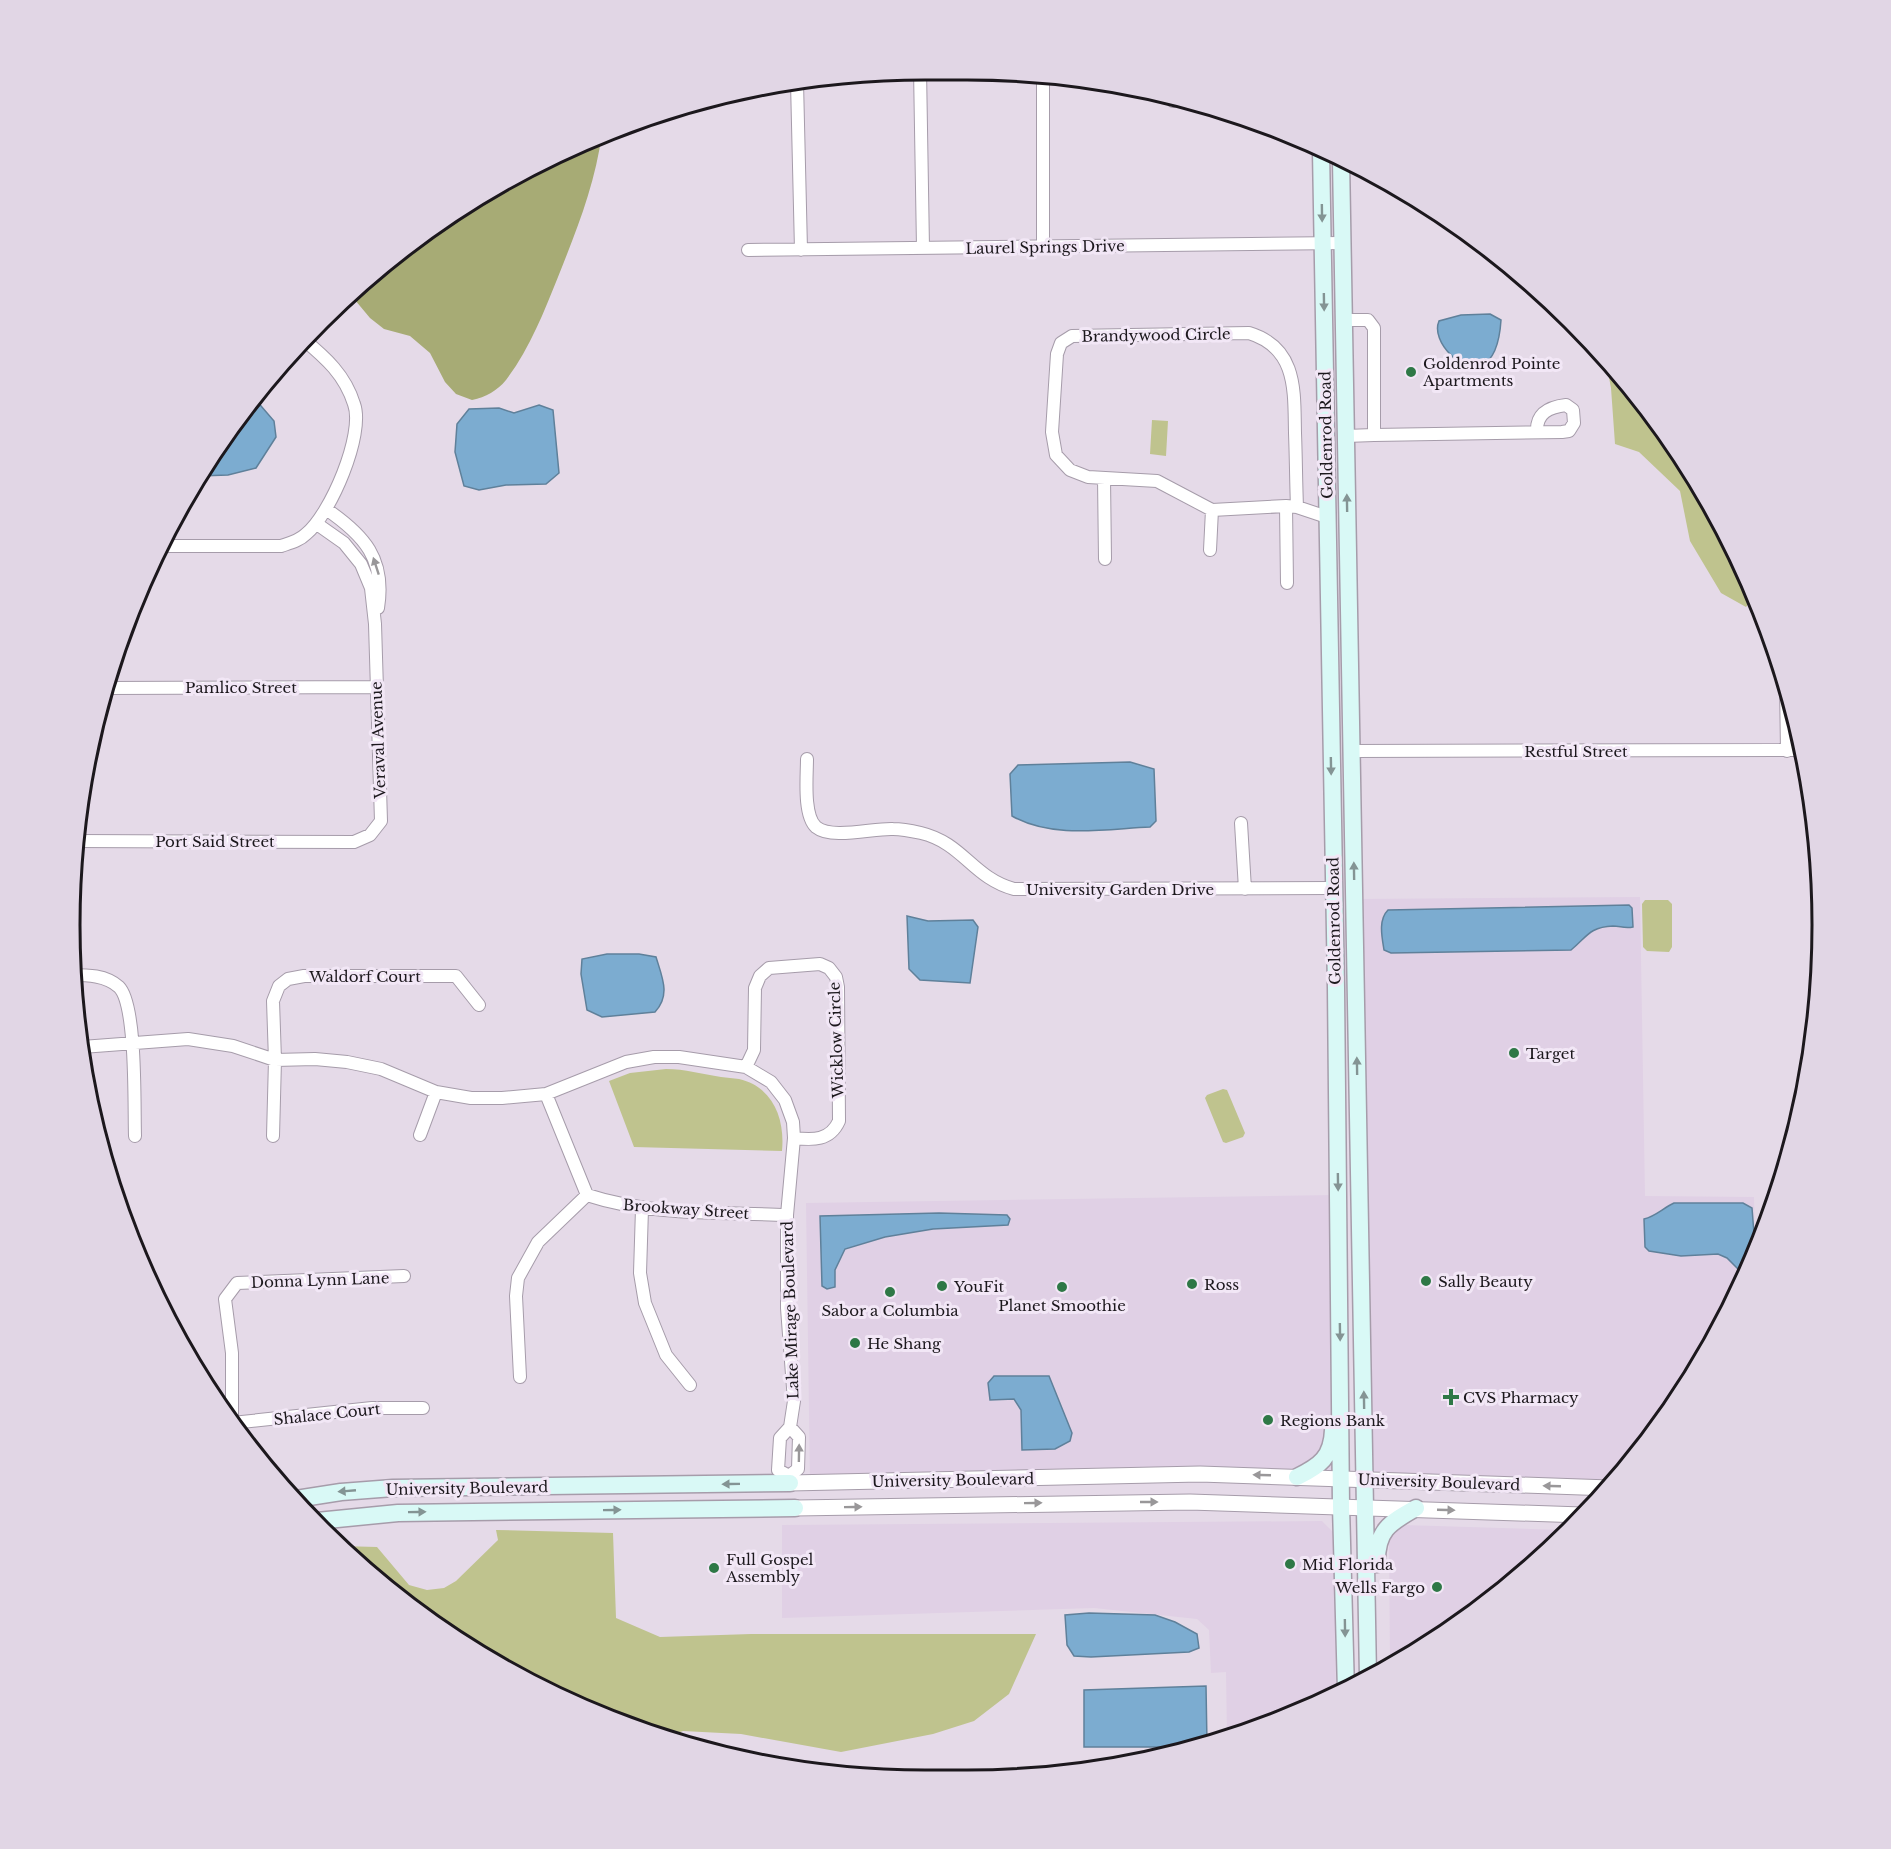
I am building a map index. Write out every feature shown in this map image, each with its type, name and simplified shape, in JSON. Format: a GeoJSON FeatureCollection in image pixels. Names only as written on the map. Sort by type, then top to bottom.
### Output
{"type":"FeatureCollection","features":[{"type":"Feature","properties":{"kind":"main road","name":"Goldenrod Road"},"geometry":{"type":"LineString","coordinates":[[1321,158],[1341,1355],[1341,1506],[1349,1677]]}},
{"type":"Feature","properties":{"kind":"main road","name":"Goldenrod Road"},"geometry":{"type":"LineString","coordinates":[[1339,167],[1343,243],[1370,1666]]}},
{"type":"Feature","properties":{"kind":"main road"},"geometry":{"type":"LineString","coordinates":[[1327,517],[1340,532],[1341,615],[1349,639]]}},
{"type":"Feature","properties":{"kind":"main road"},"geometry":{"type":"LineString","coordinates":[[1328,624],[1340,657],[1340,738],[1352,751]]}},
{"type":"Feature","properties":{"kind":"main road"},"geometry":{"type":"LineString","coordinates":[[1333,888],[1344,905],[1346,984],[1356,1017]]}},
{"type":"Feature","properties":{"kind":"main road"},"geometry":{"type":"LineString","coordinates":[[1297,1477],[1311,1470],[1327,1456],[1331,1448],[1334,1385],[1341,1355]]}},
{"type":"Feature","properties":{"kind":"main road","name":"University Boulevard"},"geometry":{"type":"LineString","coordinates":[[304,1498],[393,1488],[789,1480]]}},
{"type":"Feature","properties":{"kind":"main road","name":"University Boulevard"},"geometry":{"type":"LineString","coordinates":[[325,1520],[398,1513],[795,1508]]}},
{"type":"Feature","properties":{"kind":"main road"},"geometry":{"type":"LineString","coordinates":[[1372,1665],[1378,1620],[1378,1541],[1385,1529],[1416,1509]]}},
{"type":"Feature","properties":{"kind":"street"},"geometry":{"type":"LineString","coordinates":[[920,80],[923,248]]}},
{"type":"Feature","properties":{"kind":"street"},"geometry":{"type":"LineString","coordinates":[[1042,83],[1043,247]]}},
{"type":"Feature","properties":{"kind":"street"},"geometry":{"type":"LineString","coordinates":[[797,90],[801,250]]}},
{"type":"Feature","properties":{"kind":"street","name":"Laurel Springs Drive"},"geometry":{"type":"LineString","coordinates":[[748,250],[1343,243]]}},
{"type":"Feature","properties":{"kind":"street"},"geometry":{"type":"LineString","coordinates":[[1344,320],[1368,320],[1374,328],[1374,435]]}},
{"type":"Feature","properties":{"kind":"street","name":"Brandywood Circle"},"geometry":{"type":"LineString","coordinates":[[1212,510],[1157,481],[1104,478],[1074,473],[1064,465],[1054,450],[1052,432],[1057,354],[1061,343],[1072,336],[1249,333],[1258,336],[1279,352],[1292,377],[1296,486],[1292,507],[1287,583]]}},
{"type":"Feature","properties":{"kind":"street"},"geometry":{"type":"LineString","coordinates":[[170,546],[281,546],[300,538],[317,524],[352,452],[356,432],[356,406],[345,382],[333,364],[310,345]]}},
{"type":"Feature","properties":{"kind":"street"},"geometry":{"type":"LineString","coordinates":[[1346,436],[1537,432]]}},
{"type":"Feature","properties":{"kind":"street"},"geometry":{"type":"LineString","coordinates":[[1104,478],[1105,560]]}},
{"type":"Feature","properties":{"kind":"street"},"geometry":{"type":"LineString","coordinates":[[1210,550],[1212,510],[1292,507],[1327,517]]}},
{"type":"Feature","properties":{"kind":"street","name":"Veraval Avenue"},"geometry":{"type":"LineString","coordinates":[[326,509],[349,525],[367,544],[378,568],[380,594],[375,624]]}},
{"type":"Feature","properties":{"kind":"street","name":"Veraval Avenue"},"geometry":{"type":"LineString","coordinates":[[317,524],[344,543],[362,564],[371,588],[375,624],[381,821],[370,835],[354,842]]}},
{"type":"Feature","properties":{"kind":"street","name":"Pamlico Street"},"geometry":{"type":"LineString","coordinates":[[113,688],[377,687]]}},
{"type":"Feature","properties":{"kind":"street"},"geometry":{"type":"LineString","coordinates":[[1787,722],[1787,750]]}},
{"type":"Feature","properties":{"kind":"street","name":"Restful Street"},"geometry":{"type":"LineString","coordinates":[[1352,751],[1793,750]]}},
{"type":"Feature","properties":{"kind":"street","name":"University Garden Drive"},"geometry":{"type":"LineString","coordinates":[[807,759],[808,808],[816,826],[831,832],[894,829],[920,832],[942,840],[960,852],[978,871],[994,883],[1004,886],[1036,890],[1333,888]]}},
{"type":"Feature","properties":{"kind":"street"},"geometry":{"type":"LineString","coordinates":[[1241,823],[1245,889]]}},
{"type":"Feature","properties":{"kind":"street","name":"Port Said Street"},"geometry":{"type":"LineString","coordinates":[[84,841],[354,842]]}},
{"type":"Feature","properties":{"kind":"street","name":"Wicklow Circle"},"geometry":{"type":"LineString","coordinates":[[746,1067],[754,1050],[755,988],[760,976],[770,968],[820,964],[829,968],[836,977],[837,987],[839,1121],[836,1129],[818,1140],[794,1138]]}},
{"type":"Feature","properties":{"kind":"street"},"geometry":{"type":"LineString","coordinates":[[81,975],[100,976],[118,987],[127,1000],[132,1043],[135,1136]]}},
{"type":"Feature","properties":{"kind":"street","name":"Waldorf Court"},"geometry":{"type":"LineString","coordinates":[[275,1060],[273,1002],[279,986],[288,979],[304,975],[456,976],[479,1005]]}},
{"type":"Feature","properties":{"kind":"street","name":"Lake Mirage Boulevard"},"geometry":{"type":"LineString","coordinates":[[89,1046],[188,1039],[233,1046],[275,1060],[315,1059],[381,1069],[436,1092],[471,1098],[546,1094],[626,1062],[654,1056],[679,1057],[746,1067],[771,1082],[786,1100],[793,1122],[794,1138],[787,1215],[787,1308],[794,1401],[790,1427],[780,1438],[778,1457],[778,1470],[789,1480],[798,1469],[799,1437],[790,1427]]}},
{"type":"Feature","properties":{"kind":"street"},"geometry":{"type":"LineString","coordinates":[[273,1136],[275,1060]]}},
{"type":"Feature","properties":{"kind":"street"},"geometry":{"type":"LineString","coordinates":[[420,1135],[436,1092]]}},
{"type":"Feature","properties":{"kind":"street"},"geometry":{"type":"LineString","coordinates":[[520,1377],[516,1296],[518,1278],[538,1242],[587,1196],[546,1094]]}},
{"type":"Feature","properties":{"kind":"street"},"geometry":{"type":"LineString","coordinates":[[1337,1124],[1358,1124]]}},
{"type":"Feature","properties":{"kind":"street","name":"Brookway Street"},"geometry":{"type":"LineString","coordinates":[[587,1196],[642,1209],[787,1215]]}},
{"type":"Feature","properties":{"kind":"street"},"geometry":{"type":"LineString","coordinates":[[642,1209],[640,1273],[645,1303],[666,1355],[690,1385]]}},
{"type":"Feature","properties":{"kind":"street","name":"Donna Lynn Lane"},"geometry":{"type":"LineString","coordinates":[[232,1408],[232,1353],[225,1299],[237,1283],[404,1276]]}},
{"type":"Feature","properties":{"kind":"street","name":"Shalace Court"},"geometry":{"type":"LineString","coordinates":[[242,1422],[372,1408],[423,1408]]}},
{"type":"Feature","properties":{"kind":"street","name":"University Boulevard"},"geometry":{"type":"LineString","coordinates":[[789,1480],[1200,1474],[1597,1488]]}},
{"type":"Feature","properties":{"kind":"street","name":"University Boulevard"},"geometry":{"type":"LineString","coordinates":[[795,1508],[1179,1502],[1571,1515]]}},
{"type":"Feature","properties":{"kind":"shaded area"},"geometry":{"type":"Polygon","coordinates":[[[1640,897],[1645,1196],[1754,1197],[1755,1228],[1724,1298],[1698,1347],[1669,1394],[1637,1439],[1597,1488],[1366,1479],[1356,899],[1640,897]]]}},
{"type":"Feature","properties":{"kind":"shaded area"},"geometry":{"type":"Polygon","coordinates":[[[1334,1195],[1340,1477],[810,1481],[806,1203],[1334,1195]]]}},
{"type":"Feature","properties":{"kind":"shaded area"},"geometry":{"type":"Polygon","coordinates":[[[1322,1521],[1334,1533],[1336,1684],[1290,1705],[1227,1728],[1226,1672],[1211,1673],[1209,1630],[1197,1619],[1094,1608],[782,1618],[782,1525],[1322,1521]]]}},
{"type":"Feature","properties":{"kind":"shaded area"},"geometry":{"type":"Polygon","coordinates":[[[1403,1525],[1556,1530],[1524,1560],[1481,1595],[1390,1655],[1389,1539],[1403,1525]]]}},
{"type":"Feature","properties":{"kind":"green space"},"geometry":{"type":"Polygon","coordinates":[[[600,144],[590,189],[558,277],[529,343],[506,380],[499,387],[491,393],[472,400],[456,394],[445,382],[430,353],[410,336],[384,329],[370,318],[355,300],[410,254],[455,222],[502,193],[600,144]]]}},
{"type":"Feature","properties":{"kind":"green space"},"geometry":{"type":"Polygon","coordinates":[[[1608,375],[1669,455],[1698,502],[1747,601],[1746,607],[1721,593],[1690,541],[1680,491],[1639,452],[1615,444],[1608,375]]]}},
{"type":"Feature","properties":{"kind":"green space"},"geometry":{"type":"Polygon","coordinates":[[[1152,420],[1168,421],[1166,456],[1150,454],[1152,420]]]}},
{"type":"Feature","properties":{"kind":"green space"},"geometry":{"type":"Polygon","coordinates":[[[1645,900],[1668,900],[1672,904],[1672,947],[1669,952],[1647,951],[1643,947],[1642,904],[1645,900]]]}},
{"type":"Feature","properties":{"kind":"green space"},"geometry":{"type":"Polygon","coordinates":[[[666,1069],[739,1079],[761,1089],[775,1106],[779,1117],[782,1151],[634,1147],[609,1081],[630,1073],[666,1069]]]}},
{"type":"Feature","properties":{"kind":"green space"},"geometry":{"type":"Polygon","coordinates":[[[1223,1089],[1227,1090],[1245,1133],[1243,1137],[1226,1143],[1223,1142],[1205,1098],[1223,1089]]]}},
{"type":"Feature","properties":{"kind":"green space"},"geometry":{"type":"Polygon","coordinates":[[[496,1530],[613,1533],[616,1618],[660,1637],[751,1634],[1036,1634],[1009,1694],[974,1721],[933,1734],[841,1752],[741,1734],[678,1733],[601,1705],[502,1656],[455,1627],[410,1595],[353,1546],[377,1547],[409,1585],[427,1590],[444,1588],[456,1581],[498,1540],[496,1530]]]}},
{"type":"Feature","properties":{"kind":"water"},"geometry":{"type":"Polygon","coordinates":[[[1490,314],[1501,320],[1494,353],[1481,366],[1474,367],[1458,361],[1444,347],[1439,338],[1439,321],[1461,315],[1490,314]]]}},
{"type":"Feature","properties":{"kind":"water"},"geometry":{"type":"Polygon","coordinates":[[[259,404],[274,421],[276,437],[256,468],[228,475],[209,476],[259,404]]]}},
{"type":"Feature","properties":{"kind":"water"},"geometry":{"type":"Polygon","coordinates":[[[539,405],[553,410],[559,473],[546,484],[506,485],[479,490],[464,486],[455,452],[457,424],[469,409],[499,408],[514,413],[539,405]]]}},
{"type":"Feature","properties":{"kind":"water"},"geometry":{"type":"Polygon","coordinates":[[[1130,762],[1154,769],[1156,821],[1150,827],[1062,830],[1045,828],[1012,816],[1010,774],[1018,765],[1130,762]]]}},
{"type":"Feature","properties":{"kind":"water"},"geometry":{"type":"Polygon","coordinates":[[[1629,905],[1632,908],[1633,927],[1599,928],[1571,950],[1391,953],[1384,950],[1382,924],[1388,910],[1629,905]]]}},
{"type":"Feature","properties":{"kind":"water"},"geometry":{"type":"Polygon","coordinates":[[[907,916],[928,921],[973,920],[978,927],[970,983],[920,980],[909,969],[907,916]]]}},
{"type":"Feature","properties":{"kind":"water"},"geometry":{"type":"Polygon","coordinates":[[[607,954],[639,954],[656,957],[663,979],[664,992],[660,1006],[655,1012],[602,1017],[587,1010],[581,974],[582,959],[607,954]]]}},
{"type":"Feature","properties":{"kind":"water"},"geometry":{"type":"Polygon","coordinates":[[[1674,1203],[1743,1203],[1752,1208],[1754,1230],[1738,1269],[1727,1258],[1718,1254],[1681,1256],[1649,1251],[1645,1247],[1644,1219],[1674,1203]]]}},
{"type":"Feature","properties":{"kind":"water"},"geometry":{"type":"Polygon","coordinates":[[[939,1213],[1007,1215],[1010,1219],[1008,1225],[933,1229],[885,1237],[845,1249],[835,1270],[835,1287],[827,1289],[822,1286],[820,1216],[939,1213]]]}},
{"type":"Feature","properties":{"kind":"water"},"geometry":{"type":"Polygon","coordinates":[[[994,1376],[1049,1376],[1072,1433],[1070,1441],[1055,1449],[1022,1450],[1021,1410],[1014,1399],[990,1400],[988,1383],[994,1376]]]}},
{"type":"Feature","properties":{"kind":"water"},"geometry":{"type":"Polygon","coordinates":[[[1089,1613],[1155,1615],[1175,1622],[1197,1634],[1199,1648],[1189,1652],[1074,1656],[1067,1645],[1065,1615],[1089,1613]]]}},
{"type":"Feature","properties":{"kind":"water"},"geometry":{"type":"Polygon","coordinates":[[[1206,1686],[1207,1734],[1158,1747],[1084,1747],[1084,1690],[1206,1686]]]}},
{"type":"Feature","properties":{"kind":"place","name":"Goldenrod Pointe Apartments"},"geometry":{"type":"Point","coordinates":[1411,372]}},
{"type":"Feature","properties":{"kind":"place","name":"Target"},"geometry":{"type":"Point","coordinates":[1514,1053]}},
{"type":"Feature","properties":{"kind":"place","name":"Sally Beauty"},"geometry":{"type":"Point","coordinates":[1426,1281]}},
{"type":"Feature","properties":{"kind":"place","name":"Ross"},"geometry":{"type":"Point","coordinates":[1192,1284]}},
{"type":"Feature","properties":{"kind":"place","name":"YouFit"},"geometry":{"type":"Point","coordinates":[942,1286]}},
{"type":"Feature","properties":{"kind":"place","name":"Planet Smoothie"},"geometry":{"type":"Point","coordinates":[1062,1287]}},
{"type":"Feature","properties":{"kind":"place","name":"Sabor a Columbia"},"geometry":{"type":"Point","coordinates":[890,1292]}},
{"type":"Feature","properties":{"kind":"place","name":"He Shang"},"geometry":{"type":"Point","coordinates":[855,1343]}},
{"type":"Feature","properties":{"kind":"place","name":"CVS Pharmacy"},"geometry":{"type":"Point","coordinates":[1451,1397]}},
{"type":"Feature","properties":{"kind":"place","name":"Regions Bank"},"geometry":{"type":"Point","coordinates":[1268,1420]}},
{"type":"Feature","properties":{"kind":"place","name":"Mid Florida"},"geometry":{"type":"Point","coordinates":[1290,1564]}},
{"type":"Feature","properties":{"kind":"place","name":"Full Gospel Assembly"},"geometry":{"type":"Point","coordinates":[714,1568]}},
{"type":"Feature","properties":{"kind":"place","name":"Wells Fargo"},"geometry":{"type":"Point","coordinates":[1437,1587]}}]}
